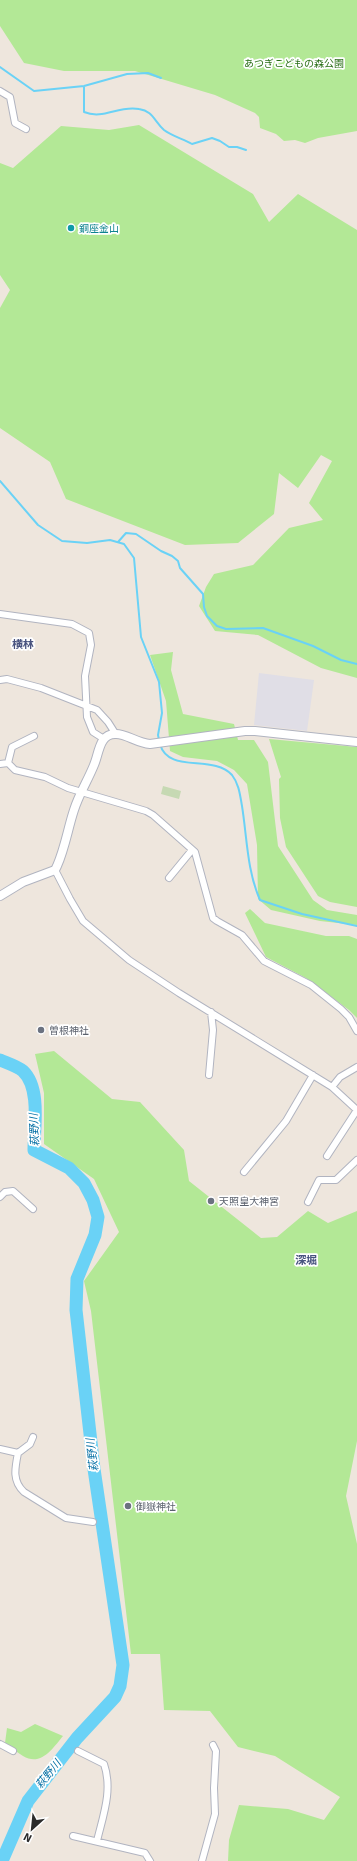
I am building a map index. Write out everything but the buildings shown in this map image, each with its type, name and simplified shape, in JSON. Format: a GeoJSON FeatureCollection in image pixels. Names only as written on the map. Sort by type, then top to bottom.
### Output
{"type":"FeatureCollection","features":[{"type":"Feature","properties":{"kind":"street"},"geometry":{"type":"LineString","coordinates":[[0,91],[10,97],[15,123],[26,129]]}},
{"type":"Feature","properties":{"kind":"street"},"geometry":{"type":"LineString","coordinates":[[0,614],[72,624],[89,633],[91,645],[85,676],[88,722],[93,732],[104,739]]}},
{"type":"Feature","properties":{"kind":"street"},"geometry":{"type":"LineString","coordinates":[[0,680],[7,679],[41,688],[97,710],[108,722],[115,734],[140,743],[164,742],[245,731],[357,742]]}},
{"type":"Feature","properties":{"kind":"street"},"geometry":{"type":"LineString","coordinates":[[0,896],[28,880],[55,870],[59,862],[74,808],[94,764],[99,747],[104,739],[115,734]]}},
{"type":"Feature","properties":{"kind":"street"},"geometry":{"type":"LineString","coordinates":[[8,764],[12,747],[34,736]]}},
{"type":"Feature","properties":{"kind":"street"},"geometry":{"type":"LineString","coordinates":[[0,764],[8,764],[15,770],[45,777],[68,788],[146,811],[153,815],[195,852],[213,918],[242,935],[264,961],[311,985],[341,1009],[349,1017],[357,1031]]}},
{"type":"Feature","properties":{"kind":"street"},"geometry":{"type":"LineString","coordinates":[[169,878],[192,850]]}},
{"type":"Feature","properties":{"kind":"street"},"geometry":{"type":"LineString","coordinates":[[55,870],[83,921],[129,960],[179,993],[332,1087],[357,1110],[327,1156]]}},
{"type":"Feature","properties":{"kind":"street"},"geometry":{"type":"LineString","coordinates":[[208,1075],[214,1030],[211,1012]]}},
{"type":"Feature","properties":{"kind":"street"},"geometry":{"type":"LineString","coordinates":[[332,1087],[340,1077],[357,1067]]}},
{"type":"Feature","properties":{"kind":"street"},"geometry":{"type":"LineString","coordinates":[[244,1172],[286,1121],[313,1075]]}},
{"type":"Feature","properties":{"kind":"street"},"geometry":{"type":"LineString","coordinates":[[308,1202],[318,1180],[336,1180],[357,1160]]}},
{"type":"Feature","properties":{"kind":"street"},"geometry":{"type":"LineString","coordinates":[[0,1197],[5,1192],[13,1191],[33,1209]]}},
{"type":"Feature","properties":{"kind":"street"},"geometry":{"type":"LineString","coordinates":[[0,1449],[18,1452],[30,1444],[33,1437]]}},
{"type":"Feature","properties":{"kind":"street"},"geometry":{"type":"LineString","coordinates":[[18,1452],[16,1479],[19,1487],[24,1492],[48,1505],[66,1518],[94,1522]]}},
{"type":"Feature","properties":{"kind":"street"},"geometry":{"type":"LineString","coordinates":[[0,1744],[13,1751]]}},
{"type":"Feature","properties":{"kind":"street"},"geometry":{"type":"LineString","coordinates":[[202,1861],[215,1814],[214,1788],[216,1751],[214,1745]]}},
{"type":"Feature","properties":{"kind":"street"},"geometry":{"type":"LineString","coordinates":[[78,1751],[104,1764],[106,1771],[108,1799],[97,1841]]}},
{"type":"Feature","properties":{"kind":"street"},"geometry":{"type":"LineString","coordinates":[[73,1836],[145,1853],[150,1861]]}},
{"type":"Feature","properties":{"kind":"shaded area"},"geometry":{"type":"Polygon","coordinates":[[[259,673],[314,680],[307,731],[254,725],[259,673]]]}},
{"type":"Feature","properties":{"kind":"green space","name":"あつぎこどもの森公園"},"geometry":{"type":"Polygon","coordinates":[[[0,0],[357,0],[357,131],[318,138],[305,143],[295,140],[284,141],[276,134],[260,128],[259,117],[255,113],[215,95],[135,71],[64,71],[24,63],[0,26],[0,0]]]}},
{"type":"Feature","properties":{"kind":"green space"},"geometry":{"type":"Polygon","coordinates":[[[139,125],[253,194],[269,222],[298,194],[357,230],[357,678],[321,668],[258,635],[215,631],[199,606],[206,587],[214,574],[253,565],[289,528],[323,520],[309,503],[332,461],[321,455],[298,488],[279,473],[274,514],[238,543],[185,545],[66,499],[50,462],[0,428],[0,308],[10,290],[0,275],[0,163],[13,168],[61,126],[109,130],[139,125]]]}},
{"type":"Feature","properties":{"kind":"green space"},"geometry":{"type":"Polygon","coordinates":[[[173,652],[171,670],[183,714],[234,724],[238,740],[254,740],[268,762],[278,846],[313,900],[327,910],[357,915],[357,925],[320,921],[271,910],[258,899],[257,845],[247,784],[234,770],[217,761],[183,757],[170,751],[166,701],[150,655],[173,652]]]}},
{"type":"Feature","properties":{"kind":"green space"},"geometry":{"type":"Polygon","coordinates":[[[269,739],[357,747],[357,907],[330,902],[318,896],[286,847],[280,818],[279,779],[281,777],[269,739]]]}},
{"type":"Feature","properties":{"kind":"green space"},"geometry":{"type":"Polygon","coordinates":[[[163,786],[181,791],[179,799],[161,794],[163,786]]]}},
{"type":"Feature","properties":{"kind":"green space"},"geometry":{"type":"Polygon","coordinates":[[[250,909],[265,923],[326,936],[349,936],[357,939],[357,1018],[349,1010],[306,978],[266,957],[245,913],[250,909]]]}},
{"type":"Feature","properties":{"kind":"green space"},"geometry":{"type":"Polygon","coordinates":[[[54,1051],[112,1099],[140,1102],[184,1150],[189,1181],[261,1238],[277,1237],[308,1211],[328,1223],[357,1211],[357,1441],[346,1496],[357,1544],[357,1861],[228,1861],[229,1840],[239,1805],[288,1809],[324,1820],[340,1797],[275,1756],[238,1747],[210,1711],[164,1710],[160,1654],[131,1654],[91,1311],[84,1281],[119,1232],[94,1179],[44,1144],[44,1093],[35,1054],[54,1051]]]}},
{"type":"Feature","properties":{"kind":"green space"},"geometry":{"type":"Polygon","coordinates":[[[35,1724],[63,1736],[46,1755],[41,1758],[29,1759],[5,1743],[7,1728],[21,1732],[35,1724]]]}},
{"type":"Feature","properties":{"kind":"waterway"},"geometry":{"type":"LineString","coordinates":[[0,67],[34,91],[84,86],[127,74],[148,73],[161,78]]}},
{"type":"Feature","properties":{"kind":"waterway"},"geometry":{"type":"LineString","coordinates":[[84,86],[84,112],[91,114],[105,114],[131,108],[144,110],[150,114],[164,130],[192,144],[212,138],[229,147],[237,147],[246,150]]}},
{"type":"Feature","properties":{"kind":"waterway"},"geometry":{"type":"LineString","coordinates":[[0,481],[38,525],[62,541],[87,543],[110,540],[124,544],[134,558],[141,637],[159,682],[162,713],[158,735],[159,740]]}},
{"type":"Feature","properties":{"kind":"waterway"},"geometry":{"type":"LineString","coordinates":[[118,542],[126,533],[136,534],[178,561],[180,568],[203,594],[204,607],[207,616],[217,626],[226,629],[263,628],[313,646],[341,660],[357,664]]}},
{"type":"Feature","properties":{"kind":"waterway"},"geometry":{"type":"LineString","coordinates":[[160,744],[165,753],[172,759],[224,769],[234,778],[241,798],[252,877],[260,900],[302,914],[357,926]]}},
{"type":"Feature","properties":{"kind":"waterway","name":"萩野川"},"geometry":{"type":"LineString","coordinates":[[0,1060],[15,1066],[23,1071],[29,1078],[32,1087],[35,1109],[34,1150],[69,1168],[84,1183],[93,1200],[98,1217],[95,1235],[77,1279],[76,1310],[94,1469],[123,1665],[120,1686],[115,1697],[77,1738],[28,1801],[2,1861]]}},
{"type":"Feature","properties":{"kind":"place","name":"銅座金山"},"geometry":{"type":"Point","coordinates":[71,228]}},
{"type":"Feature","properties":{"kind":"place","name":"曽根神社"},"geometry":{"type":"Point","coordinates":[41,1030]}},
{"type":"Feature","properties":{"kind":"place","name":"天照皇大神宮"},"geometry":{"type":"Point","coordinates":[211,1201]}},
{"type":"Feature","properties":{"kind":"place","name":"御嶽神社"},"geometry":{"type":"Point","coordinates":[128,1506]}},
{"type":"Feature","properties":{"kind":"district","name":"横林"},"geometry":{"type":"Point","coordinates":[23,644]}},
{"type":"Feature","properties":{"kind":"district","name":"深堀"},"geometry":{"type":"Point","coordinates":[306,1260]}}]}
